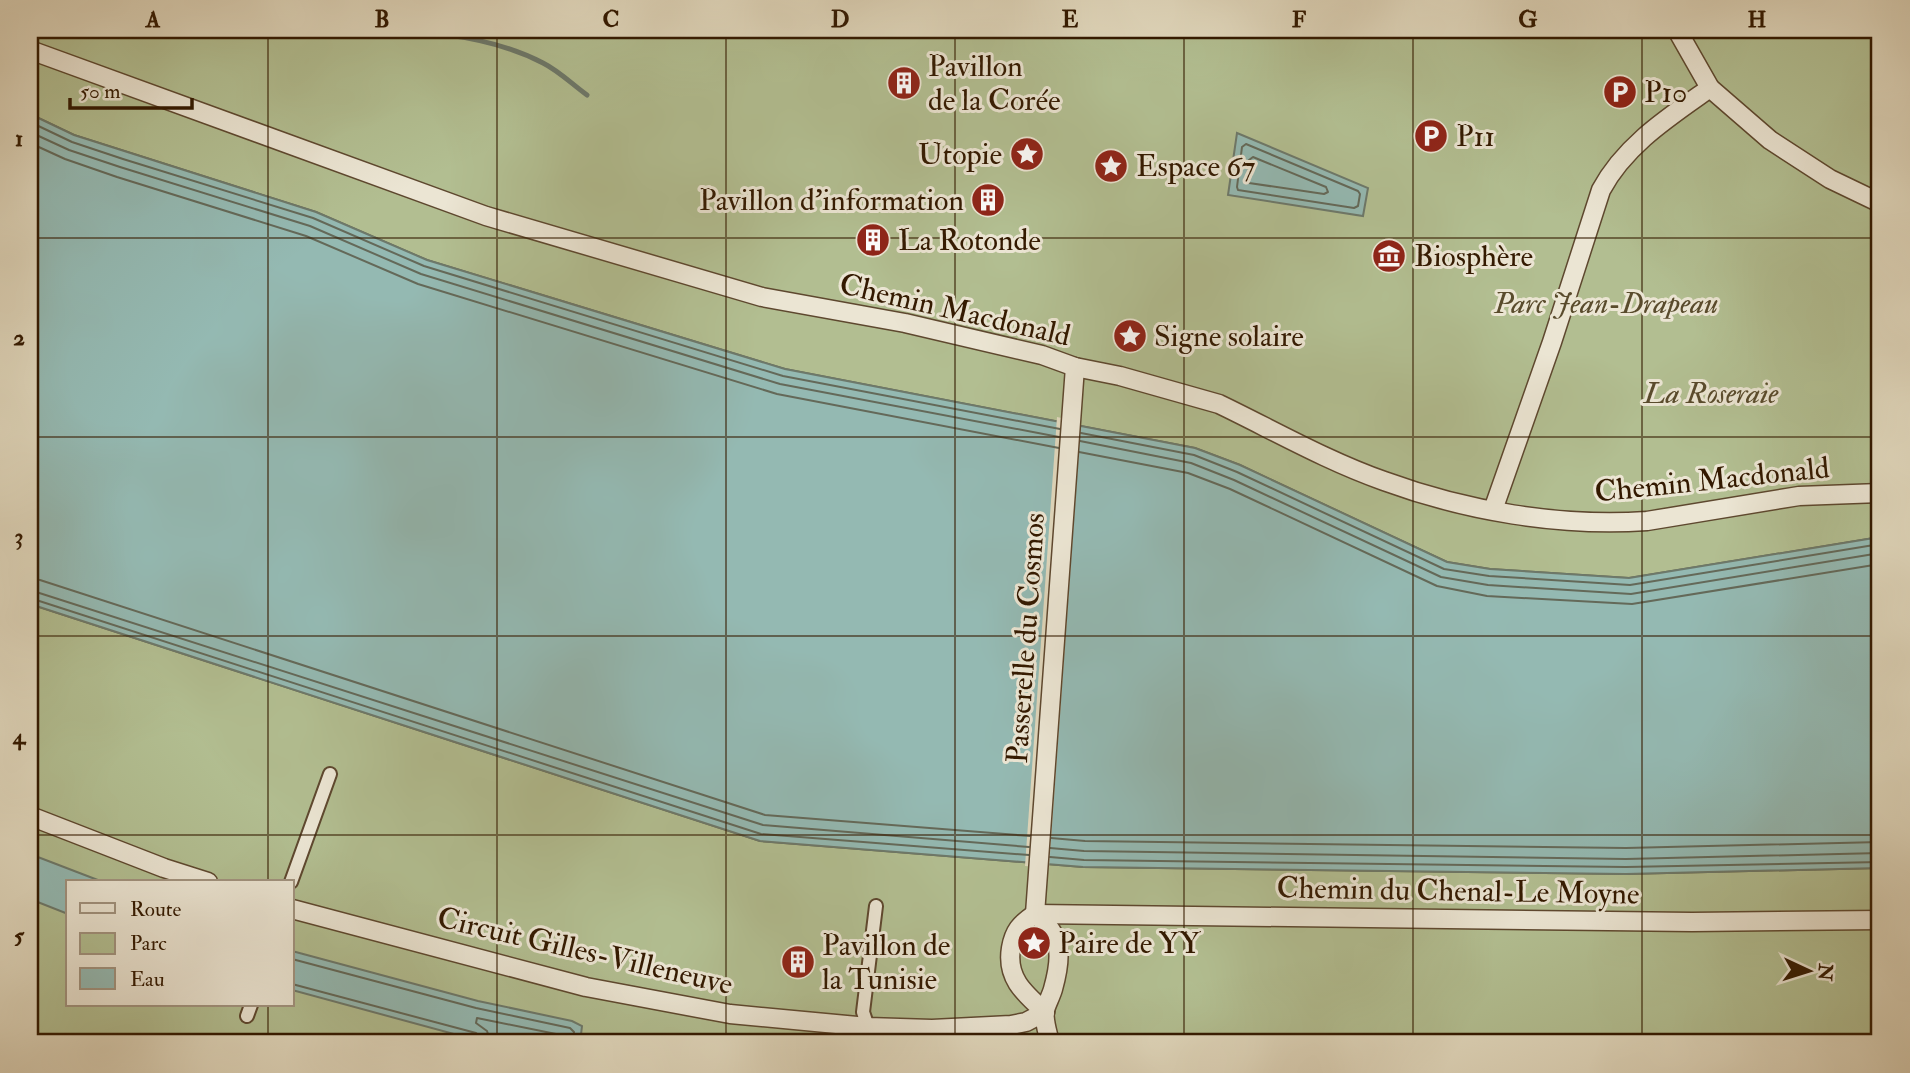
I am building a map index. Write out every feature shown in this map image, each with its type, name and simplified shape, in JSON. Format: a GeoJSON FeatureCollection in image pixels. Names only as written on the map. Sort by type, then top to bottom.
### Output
{"type":"FeatureCollection","features":[{"type":"Feature","properties":{"kind":"street"},"geometry":{"type":"LineString","coordinates":[[1677,30],[1710,88],[1770,141],[1830,179],[1880,203]]}},
{"type":"Feature","properties":{"kind":"street","name":"Chemin Macdonald"},"geometry":{"type":"LineString","coordinates":[[30,50],[486,216],[762,297],[905,323],[1042,355],[1076,367],[1120,376],[1219,404],[1382,481],[1493,510],[1564,521],[1625,523],[1799,496],[1880,493]]}},
{"type":"Feature","properties":{"kind":"street"},"geometry":{"type":"LineString","coordinates":[[1493,510],[1552,342],[1601,190],[1611,170],[1638,142],[1710,88]]}},
{"type":"Feature","properties":{"kind":"street","name":"Passerelle du Cosmos"},"geometry":{"type":"LineString","coordinates":[[1035,914],[1076,367]]}},
{"type":"Feature","properties":{"kind":"street"},"geometry":{"type":"LineString","coordinates":[[291,880],[330,774]]}},
{"type":"Feature","properties":{"kind":"street"},"geometry":{"type":"LineString","coordinates":[[30,816],[202,880]]}},
{"type":"Feature","properties":{"kind":"street"},"geometry":{"type":"LineString","coordinates":[[869,1027],[863,1012],[876,906]]}},
{"type":"Feature","properties":{"kind":"street","name":"Circuit Gilles-Villeneuve"},"geometry":{"type":"LineString","coordinates":[[294,910],[610,992],[730,1014],[869,1027],[973,1028],[1026,1022],[1045,1012]]}},
{"type":"Feature","properties":{"kind":"street"},"geometry":{"type":"LineString","coordinates":[[1045,1012],[1022,992],[1010,966],[1013,938],[1019,925],[1035,914],[1050,925],[1058,944],[1055,979],[1045,1012],[1050,1043]]}},
{"type":"Feature","properties":{"kind":"street","name":"Chemin du Chenal-Le Moyne"},"geometry":{"type":"LineString","coordinates":[[1035,914],[1692,922],[1880,920]]}},
{"type":"Feature","properties":{"kind":"green space","name":"Parc Jean-Drapeau"},"geometry":{"type":"Polygon","coordinates":[[[30,30],[1880,30],[1880,537],[1629,578],[1490,569],[1447,562],[1240,465],[1195,448],[785,369],[427,260],[316,212],[74,135],[30,114],[30,30]]]}},
{"type":"Feature","properties":{"kind":"green space"},"geometry":{"type":"Polygon","coordinates":[[[30,604],[760,841],[1083,867],[1626,874],[1880,868],[1880,1043],[30,1043],[30,604]]]}},
{"type":"Feature","properties":{"kind":"water"},"geometry":{"type":"Polygon","coordinates":[[[30,114],[74,135],[316,212],[427,260],[785,369],[1195,448],[1240,465],[1447,562],[1490,569],[1629,578],[1880,537],[1880,868],[1626,874],[1083,867],[760,841],[30,604],[30,114]]]}},
{"type":"Feature","properties":{"kind":"water"},"geometry":{"type":"Polygon","coordinates":[[[1237,133],[1368,188],[1363,216],[1228,195],[1237,133]]]}},
{"type":"Feature","properties":{"kind":"water"},"geometry":{"type":"Polygon","coordinates":[[[30,854],[98,880],[66,880],[66,913],[30,899],[30,854]]]}},
{"type":"Feature","properties":{"kind":"water"},"geometry":{"type":"Polygon","coordinates":[[[294,952],[478,1001],[572,1021],[582,1026],[580,1043],[487,1043],[294,991],[294,952]]]}},
{"type":"Feature","properties":{"kind":"pier"},"geometry":{"type":"Polygon","coordinates":[[[1057,417],[1081,422],[1049,868],[1025,866],[1057,417]]]}},
{"type":"Feature","properties":{"kind":"waterway"},"geometry":{"type":"LineString","coordinates":[[346,30],[422,32],[496,45],[549,66],[587,95]]}},
{"type":"Feature","properties":{"kind":"place","name":"Pavillon de la Corée"},"geometry":{"type":"Point","coordinates":[904,83]}},
{"type":"Feature","properties":{"kind":"place","name":"P10"},"geometry":{"type":"Point","coordinates":[1620,92]}},
{"type":"Feature","properties":{"kind":"place","name":"P11"},"geometry":{"type":"Point","coordinates":[1431,136]}},
{"type":"Feature","properties":{"kind":"place","name":"Utopie"},"geometry":{"type":"Point","coordinates":[1027,154]}},
{"type":"Feature","properties":{"kind":"place","name":"Espace 67"},"geometry":{"type":"Point","coordinates":[1111,166]}},
{"type":"Feature","properties":{"kind":"place","name":"Pavillon d'information"},"geometry":{"type":"Point","coordinates":[988,200]}},
{"type":"Feature","properties":{"kind":"place","name":"La Rotonde"},"geometry":{"type":"Point","coordinates":[873,240]}},
{"type":"Feature","properties":{"kind":"place","name":"Biosphère"},"geometry":{"type":"Point","coordinates":[1389,256]}},
{"type":"Feature","properties":{"kind":"place","name":"Signe solaire"},"geometry":{"type":"Point","coordinates":[1130,336]}},
{"type":"Feature","properties":{"kind":"place","name":"Paire de YY"},"geometry":{"type":"Point","coordinates":[1034,943]}},
{"type":"Feature","properties":{"kind":"place","name":"Pavillon de la Tunisie"},"geometry":{"type":"Point","coordinates":[798,962]}},
{"type":"Feature","properties":{"kind":"park label","name":"La Roseraie"},"geometry":{"type":"Point","coordinates":[1711,393]}}]}
